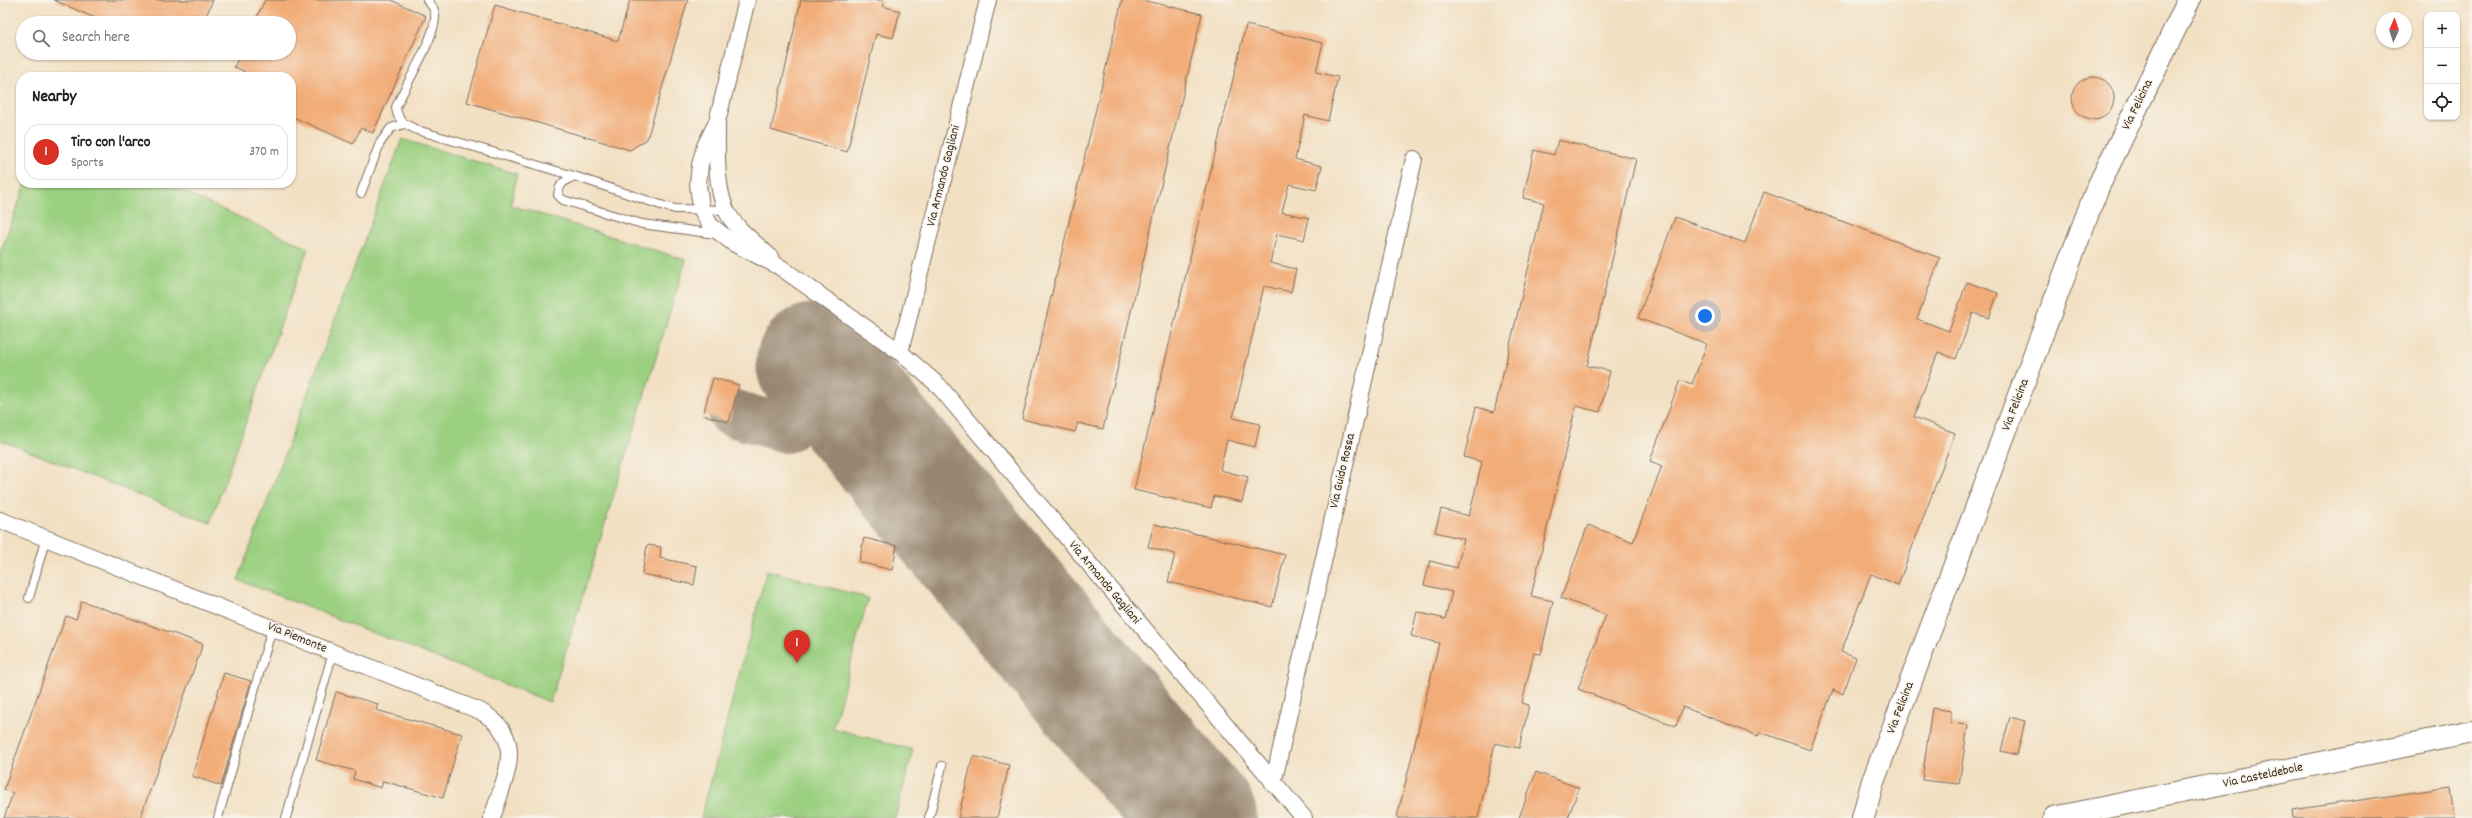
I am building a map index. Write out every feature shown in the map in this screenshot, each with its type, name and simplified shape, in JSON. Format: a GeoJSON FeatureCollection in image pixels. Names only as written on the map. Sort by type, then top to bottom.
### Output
{"type":"FeatureCollection","features":[{"type":"Feature","properties":{"kind":"street","name":"Via Armando Gagliani"},"geometry":{"type":"LineString","coordinates":[[747,0],[716,122],[705,146],[700,165],[698,184],[701,208],[710,225],[733,243],[780,267],[900,352],[938,385],[1273,784],[1304,818]]}},
{"type":"Feature","properties":{"kind":"street","name":"Via Armando Gagliani"},"geometry":{"type":"LineString","coordinates":[[900,352],[988,0]]}},
{"type":"Feature","properties":{"kind":"street","name":"Via Felicina"},"geometry":{"type":"LineString","coordinates":[[1863,818],[1872,784],[2097,189],[2189,0]]}},
{"type":"Feature","properties":{"kind":"street","name":"Via Armando Gagliani"},"geometry":{"type":"LineString","coordinates":[[716,122],[718,172],[726,210],[738,227],[780,267]]}},
{"type":"Feature","properties":{"kind":"street","name":"Via Guido Rossa"},"geometry":{"type":"LineString","coordinates":[[1273,784],[1414,159]]}},
{"type":"Feature","properties":{"kind":"street","name":"Via Piemonte"},"geometry":{"type":"LineString","coordinates":[[0,520],[46,537],[480,711],[494,719],[504,730],[509,744],[509,760],[492,818]]}},
{"type":"Feature","properties":{"kind":"street","name":"Via Casteldebole"},"geometry":{"type":"LineString","coordinates":[[2058,818],[2472,732]]}},
{"type":"Feature","properties":{"kind":"lane"},"geometry":{"type":"LineString","coordinates":[[427,0],[433,6],[435,19],[430,36],[396,107],[397,116],[404,124],[418,130],[574,176],[675,209],[701,208],[726,210]]}},
{"type":"Feature","properties":{"kind":"lane"},"geometry":{"type":"LineString","coordinates":[[361,193],[380,143],[391,128],[404,124]]}},
{"type":"Feature","properties":{"kind":"lane","name":"Via Armando Gagliani"},"geometry":{"type":"LineString","coordinates":[[574,176],[564,181],[559,188],[558,196],[563,200],[642,224],[722,235]]}},
{"type":"Feature","properties":{"kind":"lane"},"geometry":{"type":"LineString","coordinates":[[29,598],[46,537]]}},
{"type":"Feature","properties":{"kind":"lane"},"geometry":{"type":"LineString","coordinates":[[218,818],[272,628]]}},
{"type":"Feature","properties":{"kind":"lane"},"geometry":{"type":"LineString","coordinates":[[286,818],[333,652]]}},
{"type":"Feature","properties":{"kind":"lane"},"geometry":{"type":"LineString","coordinates":[[929,818],[942,766]]}},
{"type":"Feature","properties":{"kind":"green space"},"geometry":{"type":"Polygon","coordinates":[[[402,139],[517,174],[511,205],[686,260],[550,702],[238,580],[402,139]]]}},
{"type":"Feature","properties":{"kind":"green space"},"geometry":{"type":"Polygon","coordinates":[[[24,188],[175,188],[308,248],[210,523],[0,440],[0,253],[24,188]]]}},
{"type":"Feature","properties":{"kind":"green space"},"geometry":{"type":"Polygon","coordinates":[[[767,570],[868,598],[833,728],[913,750],[895,818],[701,818],[767,570]]]}},
{"type":"Feature","properties":{"kind":"building"},"geometry":{"type":"Polygon","coordinates":[[[54,0],[213,0],[206,16],[90,16],[54,0]]]}},
{"type":"Feature","properties":{"kind":"building"},"geometry":{"type":"Polygon","coordinates":[[[265,0],[391,0],[426,16],[373,133],[361,128],[353,144],[296,118],[296,72],[244,72],[234,67],[238,60],[296,60],[296,16],[257,16],[265,0]]]}},
{"type":"Feature","properties":{"kind":"building"},"geometry":{"type":"Polygon","coordinates":[[[630,0],[688,0],[647,139],[630,150],[467,102],[495,5],[618,41],[630,0]]]}},
{"type":"Feature","properties":{"kind":"building"},"geometry":{"type":"Polygon","coordinates":[[[801,0],[884,0],[883,6],[900,11],[893,38],[876,34],[847,152],[771,130],[801,0]]]}},
{"type":"Feature","properties":{"kind":"building"},"geometry":{"type":"Polygon","coordinates":[[[1122,0],[1142,0],[1202,14],[1103,429],[1078,423],[1075,432],[1022,419],[1122,0]]]}},
{"type":"Feature","properties":{"kind":"building"},"geometry":{"type":"Polygon","coordinates":[[[1246,25],[1323,43],[1316,72],[1338,77],[1328,121],[1305,115],[1295,159],[1322,166],[1316,190],[1289,184],[1282,212],[1309,218],[1304,240],[1277,234],[1270,263],[1296,269],[1291,292],[1264,286],[1233,418],[1260,424],[1255,447],[1227,440],[1220,470],[1248,477],[1242,502],[1214,496],[1211,508],[1134,490],[1246,25]]]}},
{"type":"Feature","properties":{"kind":"building"},"geometry":{"type":"Polygon","coordinates":[[[2093,77],[2108,83],[2114,98],[2108,113],[2093,119],[2078,113],[2072,98],[2078,83],[2093,77]]]}},
{"type":"Feature","properties":{"kind":"building"},"geometry":{"type":"Polygon","coordinates":[[[1558,140],[1636,159],[1587,366],[1610,371],[1600,412],[1576,406],[1531,596],[1553,601],[1541,654],[1534,653],[1522,703],[1529,705],[1519,748],[1495,743],[1478,818],[1397,818],[1439,643],[1411,636],[1417,612],[1445,619],[1452,592],[1424,585],[1430,561],[1457,568],[1464,539],[1435,532],[1441,509],[1469,516],[1482,462],[1464,457],[1476,407],[1494,412],[1544,203],[1523,198],[1534,150],[1554,155],[1558,140]]]}},
{"type":"Feature","properties":{"kind":"building"},"geometry":{"type":"Polygon","coordinates":[[[1764,192],[1940,258],[1917,319],[1949,331],[1967,282],[1998,293],[1989,318],[1973,313],[1956,359],[1938,352],[1914,417],[1955,433],[1898,585],[1871,574],[1841,652],[1856,658],[1843,694],[1833,690],[1810,750],[1760,732],[1758,736],[1683,707],[1676,726],[1578,689],[1606,615],[1561,598],[1588,525],[1633,542],[1662,466],[1650,461],[1680,380],[1692,384],[1707,344],[1638,318],[1675,217],[1745,243],[1764,192]]]}},
{"type":"Feature","properties":{"kind":"building"},"geometry":{"type":"Polygon","coordinates":[[[713,378],[739,385],[729,422],[703,415],[713,378]]]}},
{"type":"Feature","properties":{"kind":"building"},"geometry":{"type":"Polygon","coordinates":[[[1154,524],[1285,555],[1272,607],[1168,582],[1175,554],[1148,547],[1154,524]]]}},
{"type":"Feature","properties":{"kind":"building"},"geometry":{"type":"Polygon","coordinates":[[[864,538],[897,546],[892,570],[859,562],[864,538]]]}},
{"type":"Feature","properties":{"kind":"building"},"geometry":{"type":"Polygon","coordinates":[[[647,545],[661,547],[660,558],[697,566],[694,585],[642,574],[647,545]]]}},
{"type":"Feature","properties":{"kind":"building"},"geometry":{"type":"Polygon","coordinates":[[[82,601],[203,644],[140,818],[4,818],[13,793],[4,789],[66,616],[76,619],[82,601]]]}},
{"type":"Feature","properties":{"kind":"building"},"geometry":{"type":"Polygon","coordinates":[[[224,673],[251,681],[221,786],[192,776],[224,673]]]}},
{"type":"Feature","properties":{"kind":"building"},"geometry":{"type":"Polygon","coordinates":[[[336,692],[378,704],[376,710],[462,734],[443,798],[383,781],[381,788],[353,779],[355,771],[316,760],[336,692]]]}},
{"type":"Feature","properties":{"kind":"building"},"geometry":{"type":"Polygon","coordinates":[[[1932,708],[1951,711],[1951,723],[1968,725],[1959,784],[1922,780],[1932,708]]]}},
{"type":"Feature","properties":{"kind":"building"},"geometry":{"type":"Polygon","coordinates":[[[2010,717],[2025,721],[2017,755],[2001,751],[2010,717]]]}},
{"type":"Feature","properties":{"kind":"building"},"geometry":{"type":"Polygon","coordinates":[[[973,756],[1009,765],[997,818],[958,818],[973,756]]]}},
{"type":"Feature","properties":{"kind":"building"},"geometry":{"type":"Polygon","coordinates":[[[1536,772],[1579,788],[1568,818],[1519,818],[1536,772]]]}},
{"type":"Feature","properties":{"kind":"building"},"geometry":{"type":"Polygon","coordinates":[[[2450,787],[2454,818],[2293,818],[2292,810],[2450,787]]]}},
{"type":"Feature","properties":{"kind":"taxiway"},"geometry":{"type":"LineString","coordinates":[[732,413],[786,429],[833,383]]}},
{"type":"Feature","properties":{"kind":"runway"},"geometry":{"type":"LineString","coordinates":[[816,363],[1197,818]]}},
{"type":"Feature","properties":{"kind":"place","name":"Tiro con l'arco"},"geometry":{"type":"Point","coordinates":[797,663]}}]}
